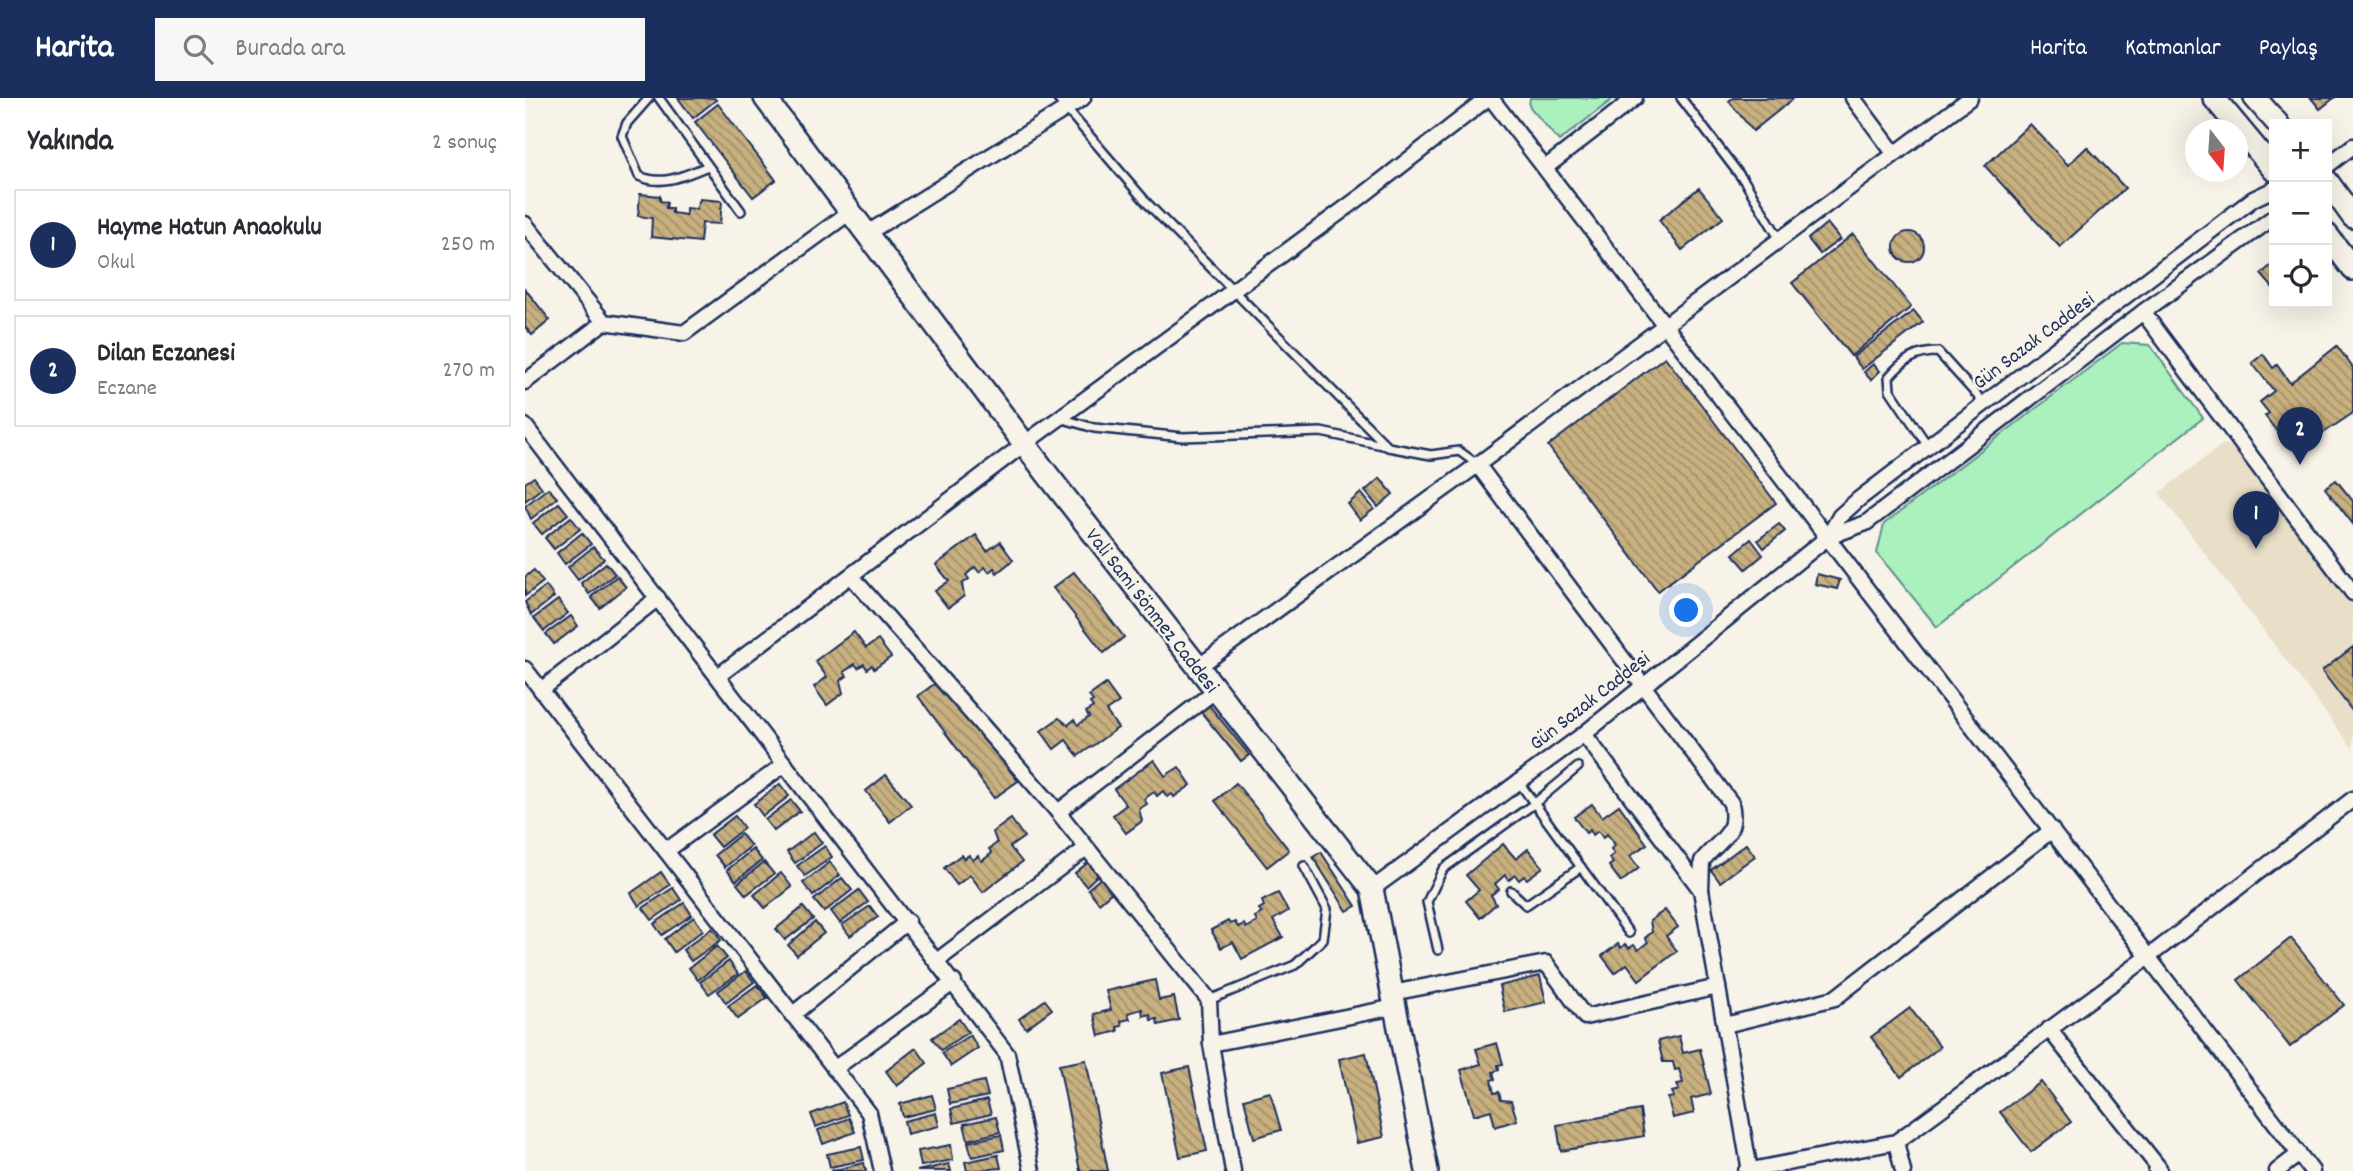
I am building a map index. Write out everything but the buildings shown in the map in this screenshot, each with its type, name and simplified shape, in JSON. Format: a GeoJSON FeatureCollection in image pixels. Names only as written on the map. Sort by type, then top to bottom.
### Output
{"type":"FeatureCollection","features":[{"type":"Feature","properties":{"kind":"main road","name":"Vali Sami Sönmez Caddesi"},"geometry":{"type":"LineString","coordinates":[[765,98],[1024,444],[1371,889],[1427,1171]]}},
{"type":"Feature","properties":{"kind":"main road"},"geometry":{"type":"LineString","coordinates":[[2214,98],[2269,164]]}},
{"type":"Feature","properties":{"kind":"main road"},"geometry":{"type":"LineString","coordinates":[[2255,98],[2274,119]]}},
{"type":"Feature","properties":{"kind":"main road"},"geometry":{"type":"LineString","coordinates":[[2328,182],[2353,216]]}},
{"type":"Feature","properties":{"kind":"main road"},"geometry":{"type":"LineString","coordinates":[[2332,241],[2353,268]]}},
{"type":"Feature","properties":{"kind":"street"},"geometry":{"type":"LineString","coordinates":[[866,234],[1061,104],[1083,98]]}},
{"type":"Feature","properties":{"kind":"street"},"geometry":{"type":"LineString","coordinates":[[718,676],[1489,98],[2312,1171]]}},
{"type":"Feature","properties":{"kind":"street"},"geometry":{"type":"LineString","coordinates":[[1545,168],[1635,98]]}},
{"type":"Feature","properties":{"kind":"street"},"geometry":{"type":"LineString","coordinates":[[1853,98],[1894,153]]}},
{"type":"Feature","properties":{"kind":"street"},"geometry":{"type":"LineString","coordinates":[[1198,667],[1477,464],[1970,98]]}},
{"type":"Feature","properties":{"kind":"street"},"geometry":{"type":"LineString","coordinates":[[2332,162],[2353,146]]}},
{"type":"Feature","properties":{"kind":"street","name":"Gün Sazak Caddesi"},"geometry":{"type":"LineString","coordinates":[[1828,537],[1840,516],[1859,499],[2253,199],[2269,191]]}},
{"type":"Feature","properties":{"kind":"street"},"geometry":{"type":"LineString","coordinates":[[525,224],[604,322],[684,333],[850,212]]}},
{"type":"Feature","properties":{"kind":"street","name":"Gün Sazak Caddesi"},"geometry":{"type":"LineString","coordinates":[[1371,889],[1584,734],[1828,537],[1866,523],[2143,312],[2269,221]]}},
{"type":"Feature","properties":{"kind":"street"},"geometry":{"type":"LineString","coordinates":[[2143,312],[2353,593]]}},
{"type":"Feature","properties":{"kind":"street"},"geometry":{"type":"LineString","coordinates":[[525,382],[604,322]]}},
{"type":"Feature","properties":{"kind":"street"},"geometry":{"type":"LineString","coordinates":[[525,426],[938,960],[1007,1054],[1032,1171]]}},
{"type":"Feature","properties":{"kind":"street"},"geometry":{"type":"LineString","coordinates":[[1477,464],[1731,803],[1735,819],[1730,834],[1702,861],[1701,890],[1749,1171],[1896,1142],[2148,957],[2353,799]]}},
{"type":"Feature","properties":{"kind":"street"},"geometry":{"type":"LineString","coordinates":[[852,577],[1058,812],[1209,1000],[1211,1044],[1233,1171]]}},
{"type":"Feature","properties":{"kind":"street"},"geometry":{"type":"LineString","coordinates":[[541,690],[658,598]]}},
{"type":"Feature","properties":{"kind":"street"},"geometry":{"type":"LineString","coordinates":[[525,669],[869,1113],[882,1171]]}},
{"type":"Feature","properties":{"kind":"street"},"geometry":{"type":"LineString","coordinates":[[1058,812],[1216,690]]}},
{"type":"Feature","properties":{"kind":"street"},"geometry":{"type":"LineString","coordinates":[[1584,734],[1701,890]]}},
{"type":"Feature","properties":{"kind":"street"},"geometry":{"type":"LineString","coordinates":[[666,851],[785,764]]}},
{"type":"Feature","properties":{"kind":"street"},"geometry":{"type":"LineString","coordinates":[[1725,1025],[1835,998],[2052,831]]}},
{"type":"Feature","properties":{"kind":"street"},"geometry":{"type":"LineString","coordinates":[[938,960],[1086,849]]}},
{"type":"Feature","properties":{"kind":"street"},"geometry":{"type":"LineString","coordinates":[[793,1015],[908,921]]}},
{"type":"Feature","properties":{"kind":"street"},"geometry":{"type":"LineString","coordinates":[[1211,1044],[1546,962],[1585,1017],[1718,987]]}},
{"type":"Feature","properties":{"kind":"street"},"geometry":{"type":"LineString","coordinates":[[834,1069],[954,982]]}},
{"type":"Feature","properties":{"kind":"street"},"geometry":{"type":"LineString","coordinates":[[2049,1030],[2159,1168],[2156,1171]]}},
{"type":"Feature","properties":{"kind":"street"},"geometry":{"type":"LineString","coordinates":[[1896,1142],[1903,1171]]}},
{"type":"Feature","properties":{"kind":"street"},"geometry":{"type":"LineString","coordinates":[[2277,1171],[2299,1154]]}},
{"type":"Feature","properties":{"kind":"lane"},"geometry":{"type":"LineString","coordinates":[[649,98],[627,123],[622,136],[639,176],[653,182],[671,180],[708,166]]}},
{"type":"Feature","properties":{"kind":"lane"},"geometry":{"type":"LineString","coordinates":[[659,98],[741,211]]}},
{"type":"Feature","properties":{"kind":"lane"},"geometry":{"type":"LineString","coordinates":[[1681,98],[1745,182],[1779,238]]}},
{"type":"Feature","properties":{"kind":"lane"},"geometry":{"type":"LineString","coordinates":[[1061,104],[1147,203],[1388,447]]}},
{"type":"Feature","properties":{"kind":"lane"},"geometry":{"type":"LineString","coordinates":[[1928,446],[1890,390],[1889,377],[1902,362],[1922,352],[1938,352],[1984,404]]}},
{"type":"Feature","properties":{"kind":"lane"},"geometry":{"type":"LineString","coordinates":[[1060,418],[1094,428],[1183,437],[1321,432],[1431,455],[1459,451],[1477,464]]}},
{"type":"Feature","properties":{"kind":"lane"},"geometry":{"type":"LineString","coordinates":[[1438,950],[1427,902],[1443,869],[1535,803],[1578,767]]}},
{"type":"Feature","properties":{"kind":"lane"},"geometry":{"type":"LineString","coordinates":[[1518,781],[1629,933]]}},
{"type":"Feature","properties":{"kind":"lane"},"geometry":{"type":"LineString","coordinates":[[1209,1000],[1295,965],[1324,939],[1327,909],[1304,866]]}},
{"type":"Feature","properties":{"kind":"lane"},"geometry":{"type":"LineString","coordinates":[[1511,891],[1526,905],[1581,867]]}},
{"type":"Feature","properties":{"kind":"shaded area"},"geometry":{"type":"Polygon","coordinates":[[[2223,444],[2234,446],[2353,605],[2353,749],[2159,493],[2223,444]]]}},
{"type":"Feature","properties":{"kind":"green space"},"geometry":{"type":"Polygon","coordinates":[[[1530,98],[1614,98],[1559,141],[1529,106],[1530,98]]]}},
{"type":"Feature","properties":{"kind":"green space"},"geometry":{"type":"Polygon","coordinates":[[[2122,343],[2150,345],[2203,418],[1937,627],[1877,553],[1884,524],[2122,343]]]}},
{"type":"Feature","properties":{"kind":"place","name":"Dilan Eczanesi"},"geometry":{"type":"Point","coordinates":[2300,465]}},
{"type":"Feature","properties":{"kind":"place","name":"Hayme Hatun Anaokulu"},"geometry":{"type":"Point","coordinates":[2256,549]}}]}
